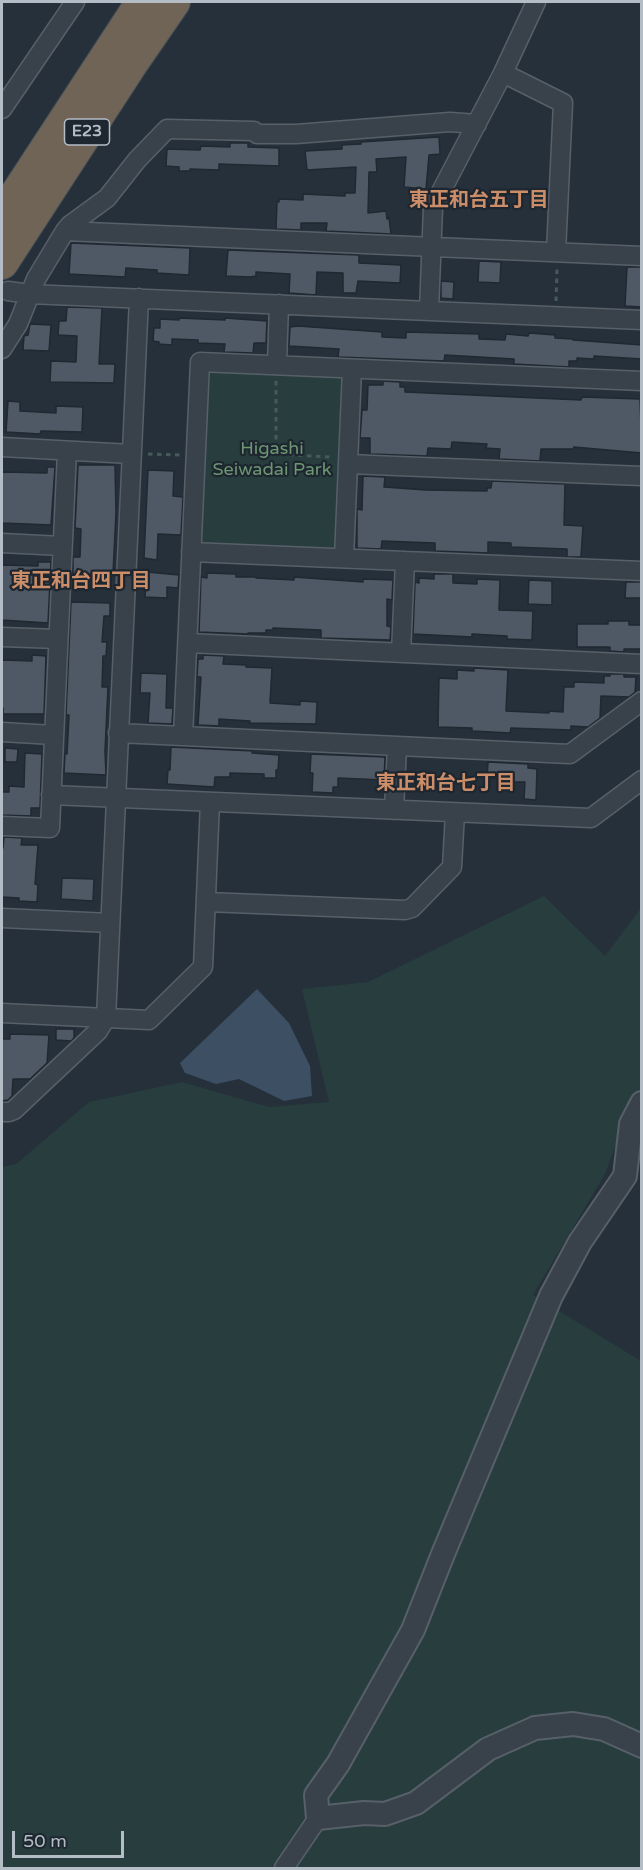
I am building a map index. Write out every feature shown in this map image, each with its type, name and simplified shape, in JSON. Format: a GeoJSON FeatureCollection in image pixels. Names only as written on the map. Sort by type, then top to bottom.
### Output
{"type":"FeatureCollection","features":[{"type":"Feature","properties":{"kind":"highway","name":"E23"},"geometry":{"type":"LineString","coordinates":[[2,216],[142,2]]}},
{"type":"Feature","properties":{"kind":"highway","name":"E23"},"geometry":{"type":"LineString","coordinates":[[5,277],[132,63],[174,2]]}},
{"type":"Feature","properties":{"kind":"street"},"geometry":{"type":"LineString","coordinates":[[2,109],[75,2]]}},
{"type":"Feature","properties":{"kind":"street"},"geometry":{"type":"LineString","coordinates":[[429,311],[433,207],[503,73],[536,2]]}},
{"type":"Feature","properties":{"kind":"street"},"geometry":{"type":"LineString","coordinates":[[503,73],[563,103],[557,252]]}},
{"type":"Feature","properties":{"kind":"street"},"geometry":{"type":"LineString","coordinates":[[2,349],[18,324],[36,279],[65,231],[107,198],[136,160],[167,129],[296,134],[450,122],[477,124]]}},
{"type":"Feature","properties":{"kind":"street"},"geometry":{"type":"LineString","coordinates":[[65,231],[642,256]]}},
{"type":"Feature","properties":{"kind":"street"},"geometry":{"type":"LineString","coordinates":[[5,277],[30,294],[642,321]]}},
{"type":"Feature","properties":{"kind":"street"},"geometry":{"type":"LineString","coordinates":[[2,1112],[14,1110],[98,1031],[106,1018],[139,298]]}},
{"type":"Feature","properties":{"kind":"street"},"geometry":{"type":"LineString","coordinates":[[276,371],[279,304]]}},
{"type":"Feature","properties":{"kind":"street"},"geometry":{"type":"LineString","coordinates":[[183,736],[200,362],[276,371],[351,369],[642,381]]}},
{"type":"Feature","properties":{"kind":"street"},"geometry":{"type":"LineString","coordinates":[[344,558],[344,461],[351,369]]}},
{"type":"Feature","properties":{"kind":"street"},"geometry":{"type":"LineString","coordinates":[[2,447],[131,454]]}},
{"type":"Feature","properties":{"kind":"street"},"geometry":{"type":"LineString","coordinates":[[2,826],[50,828],[67,451]]}},
{"type":"Feature","properties":{"kind":"street"},"geometry":{"type":"LineString","coordinates":[[344,461],[642,476]]}},
{"type":"Feature","properties":{"kind":"street"},"geometry":{"type":"LineString","coordinates":[[2,543],[62,546]]}},
{"type":"Feature","properties":{"kind":"street"},"geometry":{"type":"LineString","coordinates":[[191,552],[642,571]]}},
{"type":"Feature","properties":{"kind":"street"},"geometry":{"type":"LineString","coordinates":[[401,653],[405,561]]}},
{"type":"Feature","properties":{"kind":"street"},"geometry":{"type":"LineString","coordinates":[[2,637],[58,639]]}},
{"type":"Feature","properties":{"kind":"street"},"geometry":{"type":"LineString","coordinates":[[188,644],[642,664]]}},
{"type":"Feature","properties":{"kind":"street"},"geometry":{"type":"LineString","coordinates":[[118,733],[570,754],[642,701]]}},
{"type":"Feature","properties":{"kind":"street"},"geometry":{"type":"LineString","coordinates":[[2,732],[53,735]]}},
{"type":"Feature","properties":{"kind":"street"},"geometry":{"type":"LineString","coordinates":[[394,810],[397,746]]}},
{"type":"Feature","properties":{"kind":"street"},"geometry":{"type":"LineString","coordinates":[[51,795],[591,818],[642,780]]}},
{"type":"Feature","properties":{"kind":"street"},"geometry":{"type":"LineString","coordinates":[[2,1013],[149,1020],[203,967],[210,802]]}},
{"type":"Feature","properties":{"kind":"street"},"geometry":{"type":"LineString","coordinates":[[207,902],[405,910],[412,908],[452,867],[455,813]]}},
{"type":"Feature","properties":{"kind":"street"},"geometry":{"type":"LineString","coordinates":[[2,918],[110,923]]}},
{"type":"Feature","properties":{"kind":"street"},"geometry":{"type":"LineString","coordinates":[[284,1869],[318,1818],[316,1795],[338,1764],[413,1630],[551,1296],[580,1242],[625,1176],[631,1124],[642,1103]]}},
{"type":"Feature","properties":{"kind":"street"},"geometry":{"type":"LineString","coordinates":[[318,1818],[364,1813],[385,1814],[416,1803],[488,1749],[535,1728],[573,1724],[604,1729],[642,1746]]}},
{"type":"Feature","properties":{"kind":"path"},"geometry":{"type":"LineString","coordinates":[[556,306],[557,252]]}},
{"type":"Feature","properties":{"kind":"path"},"geometry":{"type":"LineString","coordinates":[[276,371],[276,454]]}},
{"type":"Feature","properties":{"kind":"path"},"geometry":{"type":"LineString","coordinates":[[253,453],[344,461]]}},
{"type":"Feature","properties":{"kind":"path"},"geometry":{"type":"LineString","coordinates":[[131,454],[195,456]]}},
{"type":"Feature","properties":{"kind":"green space","name":"Higashi Seiwadai Park"},"geometry":{"type":"Polygon","coordinates":[[[210,368],[341,374],[346,378],[339,548],[334,551],[202,546],[198,541],[205,373],[210,368]]]}},
{"type":"Feature","properties":{"kind":"green space"},"geometry":{"type":"Polygon","coordinates":[[[544,896],[605,956],[641,908],[641,1091],[631,1102],[605,1174],[533,1295],[641,1361],[641,1868],[2,1868],[2,1167],[16,1164],[89,1102],[182,1082],[269,1107],[329,1102],[302,989],[368,982],[544,896]]]}},
{"type":"Feature","properties":{"kind":"water"},"geometry":{"type":"Polygon","coordinates":[[[257,989],[289,1023],[310,1066],[312,1096],[284,1101],[239,1079],[216,1084],[185,1073],[180,1063],[257,989]]]}},
{"type":"Feature","properties":{"kind":"building"},"geometry":{"type":"Polygon","coordinates":[[[439,137],[440,154],[429,155],[426,189],[404,187],[406,157],[376,159],[377,172],[369,172],[368,213],[386,211],[391,234],[326,231],[327,223],[301,223],[301,230],[276,229],[279,199],[303,200],[303,194],[345,196],[345,193],[355,193],[356,167],[307,170],[305,151],[342,149],[342,145],[361,144],[361,142],[439,137]]]}},
{"type":"Feature","properties":{"kind":"building"},"geometry":{"type":"Polygon","coordinates":[[[230,143],[248,143],[248,147],[279,148],[279,166],[219,164],[219,170],[179,171],[179,167],[166,166],[167,149],[200,150],[201,146],[230,147],[230,143]]]}},
{"type":"Feature","properties":{"kind":"building"},"geometry":{"type":"Polygon","coordinates":[[[71,243],[190,248],[189,275],[126,268],[125,277],[69,274],[71,243]]]}},
{"type":"Feature","properties":{"kind":"building"},"geometry":{"type":"Polygon","coordinates":[[[228,250],[359,255],[359,263],[401,265],[400,283],[358,281],[356,293],[343,293],[343,273],[317,272],[316,295],[289,293],[290,274],[256,272],[256,276],[250,277],[226,276],[228,250]]]}},
{"type":"Feature","properties":{"kind":"building"},"geometry":{"type":"Polygon","coordinates":[[[479,261],[501,262],[500,283],[478,282],[479,261]]]}},
{"type":"Feature","properties":{"kind":"building"},"geometry":{"type":"Polygon","coordinates":[[[627,267],[642,267],[641,307],[625,306],[627,267]]]}},
{"type":"Feature","properties":{"kind":"building"},"geometry":{"type":"Polygon","coordinates":[[[441,281],[454,282],[453,299],[441,298],[441,281]]]}},
{"type":"Feature","properties":{"kind":"building"},"geometry":{"type":"Polygon","coordinates":[[[67,307],[102,308],[99,364],[115,364],[114,383],[50,382],[51,361],[76,362],[77,336],[58,335],[59,321],[66,321],[67,307]]]}},
{"type":"Feature","properties":{"kind":"building"},"geometry":{"type":"Polygon","coordinates":[[[179,318],[267,321],[266,343],[254,343],[253,353],[224,352],[225,344],[198,343],[198,340],[172,339],[172,345],[153,341],[154,328],[160,328],[160,319],[179,320],[179,318]]]}},
{"type":"Feature","properties":{"kind":"building"},"geometry":{"type":"Polygon","coordinates":[[[30,324],[51,325],[49,351],[23,350],[24,336],[28,335],[30,324]]]}},
{"type":"Feature","properties":{"kind":"building"},"geometry":{"type":"Polygon","coordinates":[[[290,327],[382,332],[382,337],[406,338],[406,332],[479,334],[479,339],[505,340],[506,334],[555,335],[555,338],[642,345],[642,359],[594,356],[594,359],[577,358],[577,361],[569,361],[569,367],[514,364],[514,359],[445,355],[444,361],[338,357],[339,349],[289,346],[290,327]]]}},
{"type":"Feature","properties":{"kind":"building"},"geometry":{"type":"Polygon","coordinates":[[[383,381],[400,382],[400,387],[405,387],[405,392],[581,400],[582,397],[640,399],[642,453],[574,447],[573,449],[541,449],[540,461],[499,459],[500,449],[486,448],[487,444],[452,442],[451,449],[428,448],[427,456],[370,454],[370,438],[360,438],[362,410],[367,410],[368,385],[383,385],[383,381]]]}},
{"type":"Feature","properties":{"kind":"building"},"geometry":{"type":"Polygon","coordinates":[[[8,401],[20,402],[20,411],[56,413],[56,406],[83,407],[82,432],[41,431],[40,434],[6,432],[8,401]]]}},
{"type":"Feature","properties":{"kind":"building"},"geometry":{"type":"Polygon","coordinates":[[[78,465],[115,465],[116,512],[113,574],[73,574],[73,557],[80,557],[81,529],[75,528],[78,465]]]}},
{"type":"Feature","properties":{"kind":"building"},"geometry":{"type":"Polygon","coordinates":[[[47,467],[55,467],[51,525],[2,523],[2,472],[47,473],[47,467]]]}},
{"type":"Feature","properties":{"kind":"building"},"geometry":{"type":"Polygon","coordinates":[[[148,470],[174,471],[173,496],[183,497],[181,535],[158,534],[157,560],[144,558],[148,470]]]}},
{"type":"Feature","properties":{"kind":"building"},"geometry":{"type":"Polygon","coordinates":[[[363,476],[385,477],[384,487],[426,490],[487,491],[487,488],[491,488],[492,481],[565,484],[564,525],[583,526],[581,557],[567,557],[567,549],[511,547],[511,543],[488,542],[488,553],[435,551],[435,543],[382,541],[381,549],[357,548],[357,509],[362,510],[363,476]]]}},
{"type":"Feature","properties":{"kind":"building"},"geometry":{"type":"Polygon","coordinates":[[[38,562],[51,562],[48,623],[2,620],[2,565],[38,566],[38,562]]]}},
{"type":"Feature","properties":{"kind":"building"},"geometry":{"type":"Polygon","coordinates":[[[147,572],[179,575],[178,588],[167,587],[167,598],[145,597],[147,572]]]}},
{"type":"Feature","properties":{"kind":"building"},"geometry":{"type":"Polygon","coordinates":[[[207,573],[294,580],[294,577],[363,582],[363,579],[393,580],[392,600],[387,599],[387,626],[391,627],[390,640],[321,638],[321,630],[273,628],[273,630],[266,630],[266,633],[248,634],[199,632],[201,577],[207,578],[207,573]]]}},
{"type":"Feature","properties":{"kind":"building"},"geometry":{"type":"Polygon","coordinates":[[[434,574],[453,574],[453,583],[477,584],[477,579],[500,580],[499,610],[533,611],[532,640],[472,634],[472,637],[413,634],[415,582],[419,583],[419,578],[434,579],[434,574]]]}},
{"type":"Feature","properties":{"kind":"building"},"geometry":{"type":"Polygon","coordinates":[[[529,580],[552,581],[552,605],[528,604],[529,580]]]}},
{"type":"Feature","properties":{"kind":"building"},"geometry":{"type":"Polygon","coordinates":[[[626,582],[642,582],[642,598],[625,598],[626,582]]]}},
{"type":"Feature","properties":{"kind":"building"},"geometry":{"type":"Polygon","coordinates":[[[71,602],[110,603],[110,616],[104,616],[102,642],[107,642],[106,656],[103,656],[102,687],[108,687],[106,775],[64,773],[69,715],[66,715],[71,602]]]}},
{"type":"Feature","properties":{"kind":"building"},"geometry":{"type":"Polygon","coordinates":[[[608,621],[629,621],[629,625],[642,625],[642,649],[624,649],[624,652],[610,651],[610,647],[577,647],[577,624],[608,624],[608,621]]]}},
{"type":"Feature","properties":{"kind":"building"},"geometry":{"type":"Polygon","coordinates":[[[32,655],[46,656],[44,714],[3,714],[2,660],[32,661],[32,655]]]}},
{"type":"Feature","properties":{"kind":"building"},"geometry":{"type":"Polygon","coordinates":[[[203,655],[224,656],[223,664],[272,668],[270,703],[300,705],[300,701],[317,702],[316,724],[250,723],[250,721],[219,719],[219,726],[198,725],[201,677],[197,677],[198,659],[203,659],[203,655]]]}},
{"type":"Feature","properties":{"kind":"building"},"geometry":{"type":"Polygon","coordinates":[[[474,668],[508,670],[506,711],[563,712],[564,687],[574,687],[574,682],[604,683],[604,676],[610,676],[610,674],[636,677],[635,692],[629,697],[601,696],[600,718],[588,727],[571,726],[571,730],[511,728],[510,733],[472,731],[472,728],[438,727],[439,678],[457,679],[457,670],[474,671],[474,668]]]}},
{"type":"Feature","properties":{"kind":"building"},"geometry":{"type":"Polygon","coordinates":[[[141,673],[167,674],[166,708],[173,708],[172,724],[148,723],[150,693],[140,693],[141,673]]]}},
{"type":"Feature","properties":{"kind":"building"},"geometry":{"type":"Polygon","coordinates":[[[171,747],[253,751],[252,753],[279,755],[276,778],[264,778],[264,774],[230,773],[230,777],[215,777],[214,787],[167,784],[171,747]]]}},
{"type":"Feature","properties":{"kind":"building"},"geometry":{"type":"Polygon","coordinates":[[[5,748],[18,749],[17,762],[5,762],[5,748]]]}},
{"type":"Feature","properties":{"kind":"building"},"geometry":{"type":"Polygon","coordinates":[[[25,753],[42,754],[40,808],[31,808],[31,816],[2,815],[2,792],[9,792],[9,786],[24,787],[25,753]]]}},
{"type":"Feature","properties":{"kind":"building"},"geometry":{"type":"Polygon","coordinates":[[[311,754],[385,757],[384,780],[338,778],[338,787],[333,787],[333,793],[312,792],[311,754]]]}},
{"type":"Feature","properties":{"kind":"building"},"geometry":{"type":"Polygon","coordinates":[[[488,762],[528,764],[528,768],[537,769],[536,800],[524,799],[525,782],[514,782],[514,779],[487,778],[488,762]]]}},
{"type":"Feature","properties":{"kind":"building"},"geometry":{"type":"Polygon","coordinates":[[[4,837],[22,838],[21,845],[38,845],[35,884],[38,885],[37,902],[2,897],[4,837]]]}},
{"type":"Feature","properties":{"kind":"building"},"geometry":{"type":"Polygon","coordinates":[[[62,878],[94,879],[93,901],[61,899],[62,878]]]}},
{"type":"Feature","properties":{"kind":"building"},"geometry":{"type":"Polygon","coordinates":[[[56,1029],[74,1029],[74,1038],[71,1041],[56,1040],[56,1029]]]}},
{"type":"Feature","properties":{"kind":"building"},"geometry":{"type":"Polygon","coordinates":[[[10,1034],[49,1035],[47,1063],[30,1079],[13,1079],[12,1096],[2,1101],[2,1039],[10,1039],[10,1034]]]}},
{"type":"Feature","properties":{"kind":"district","name":"東正和台五丁目"},"geometry":{"type":"Point","coordinates":[479,201]}},
{"type":"Feature","properties":{"kind":"district","name":"東正和台四丁目"},"geometry":{"type":"Point","coordinates":[81,582]}},
{"type":"Feature","properties":{"kind":"district","name":"東正和台七丁目"},"geometry":{"type":"Point","coordinates":[446,784]}}]}
